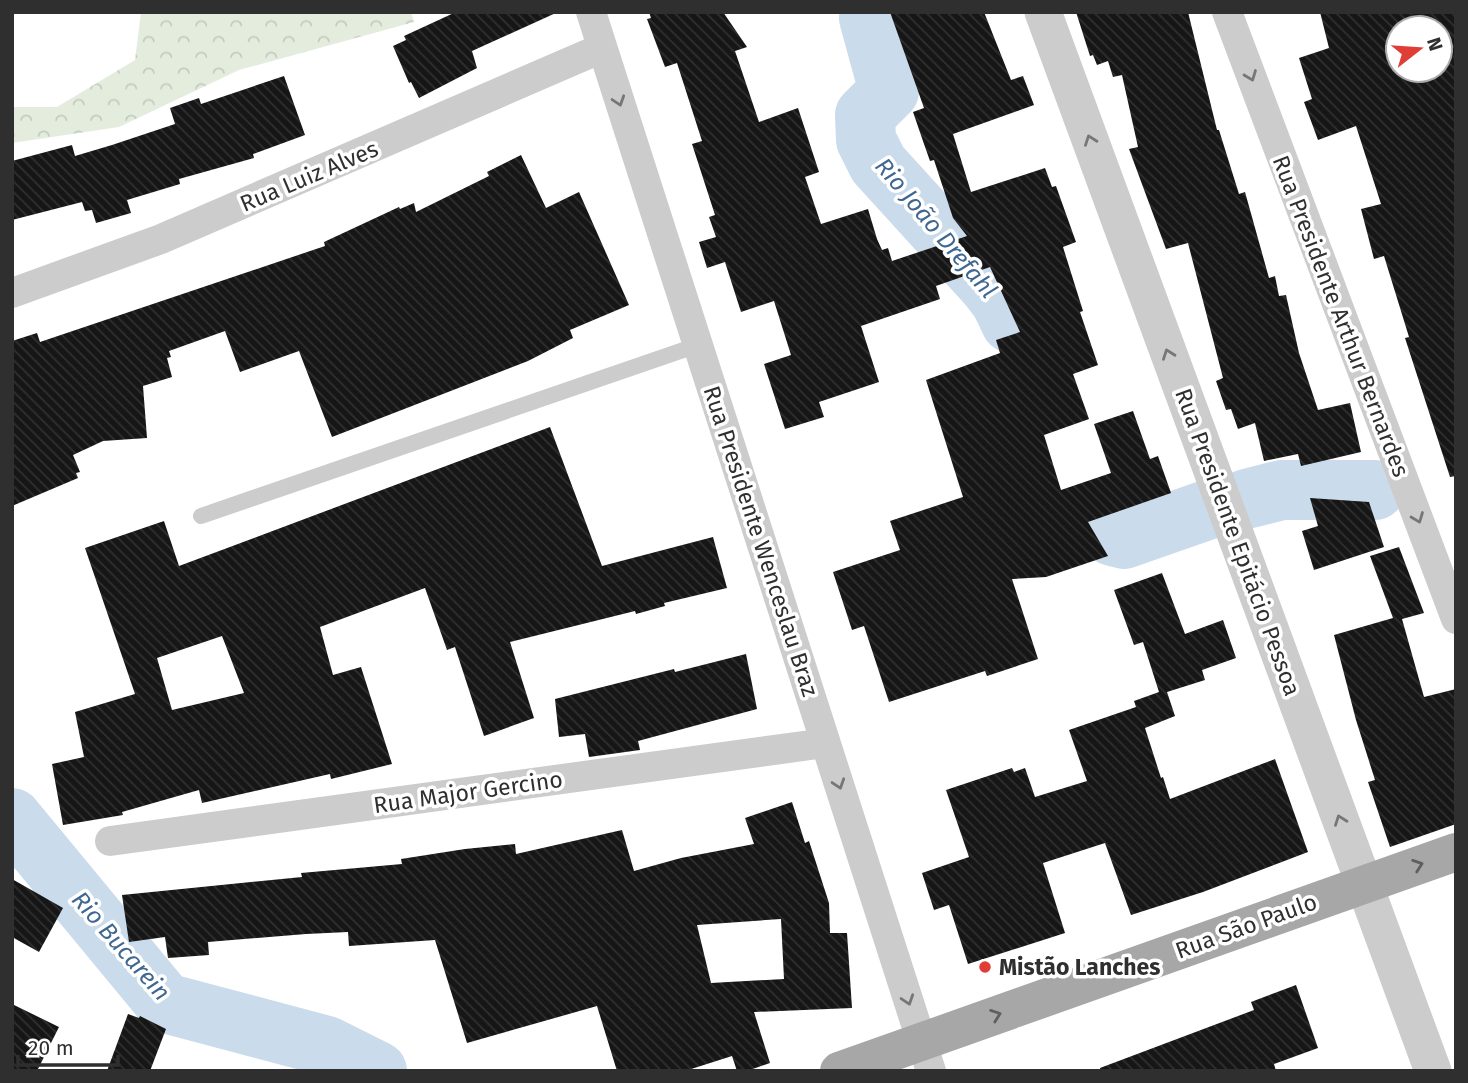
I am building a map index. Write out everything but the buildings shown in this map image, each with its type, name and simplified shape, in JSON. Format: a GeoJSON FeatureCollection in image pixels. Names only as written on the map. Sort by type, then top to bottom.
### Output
{"type":"FeatureCollection","features":[{"type":"Feature","properties":{"kind":"main road","name":"Rua São Paulo"},"geometry":{"type":"LineString","coordinates":[[839,1071],[926,1056],[1364,884],[1456,852]]}},
{"type":"Feature","properties":{"kind":"street","name":"Rua Presidente Wenceslau Braz"},"geometry":{"type":"LineString","coordinates":[[591,12],[926,1056]]}},
{"type":"Feature","properties":{"kind":"street","name":"Rua Presidente Epitácio Pessoa"},"geometry":{"type":"LineString","coordinates":[[1043,12],[1433,1071]]}},
{"type":"Feature","properties":{"kind":"street","name":"Rua Presidente Arthur Bernardes"},"geometry":{"type":"LineString","coordinates":[[1227,12],[1456,620]]}},
{"type":"Feature","properties":{"kind":"street","name":"Rua Luiz Alves"},"geometry":{"type":"LineString","coordinates":[[12,293],[161,239],[602,48]]}},
{"type":"Feature","properties":{"kind":"street","name":"Rua Major Gercino"},"geometry":{"type":"LineString","coordinates":[[110,841],[825,743]]}},
{"type":"Feature","properties":{"kind":"lane"},"geometry":{"type":"LineString","coordinates":[[201,516],[698,345]]}},
{"type":"Feature","properties":{"kind":"green space"},"geometry":{"type":"Polygon","coordinates":[[[141,12],[411,12],[414,22],[239,70],[119,127],[12,143],[12,107],[57,107],[135,60],[141,12]]]}},
{"type":"Feature","properties":{"kind":"waterway","name":"Rio João Drefahl"},"geometry":{"type":"LineString","coordinates":[[869,18],[889,91],[865,115],[866,140],[878,164],[989,286],[1001,302],[1011,323]]}},
{"type":"Feature","properties":{"kind":"waterway","name":"Rio João Drefahl"},"geometry":{"type":"LineString","coordinates":[[1246,499],[1282,490],[1375,490]]}},
{"type":"Feature","properties":{"kind":"waterway","name":"Rio João Drefahl"},"geometry":{"type":"LineString","coordinates":[[1112,536],[1124,539],[1207,510]]}},
{"type":"Feature","properties":{"kind":"waterway","name":"Rio Bucarein"},"geometry":{"type":"LineString","coordinates":[[12,818],[165,1003],[327,1046],[377,1071]]}},
{"type":"Feature","properties":{"kind":"place","name":"Mistão Lanches"},"geometry":{"type":"Point","coordinates":[985,967]}}]}
